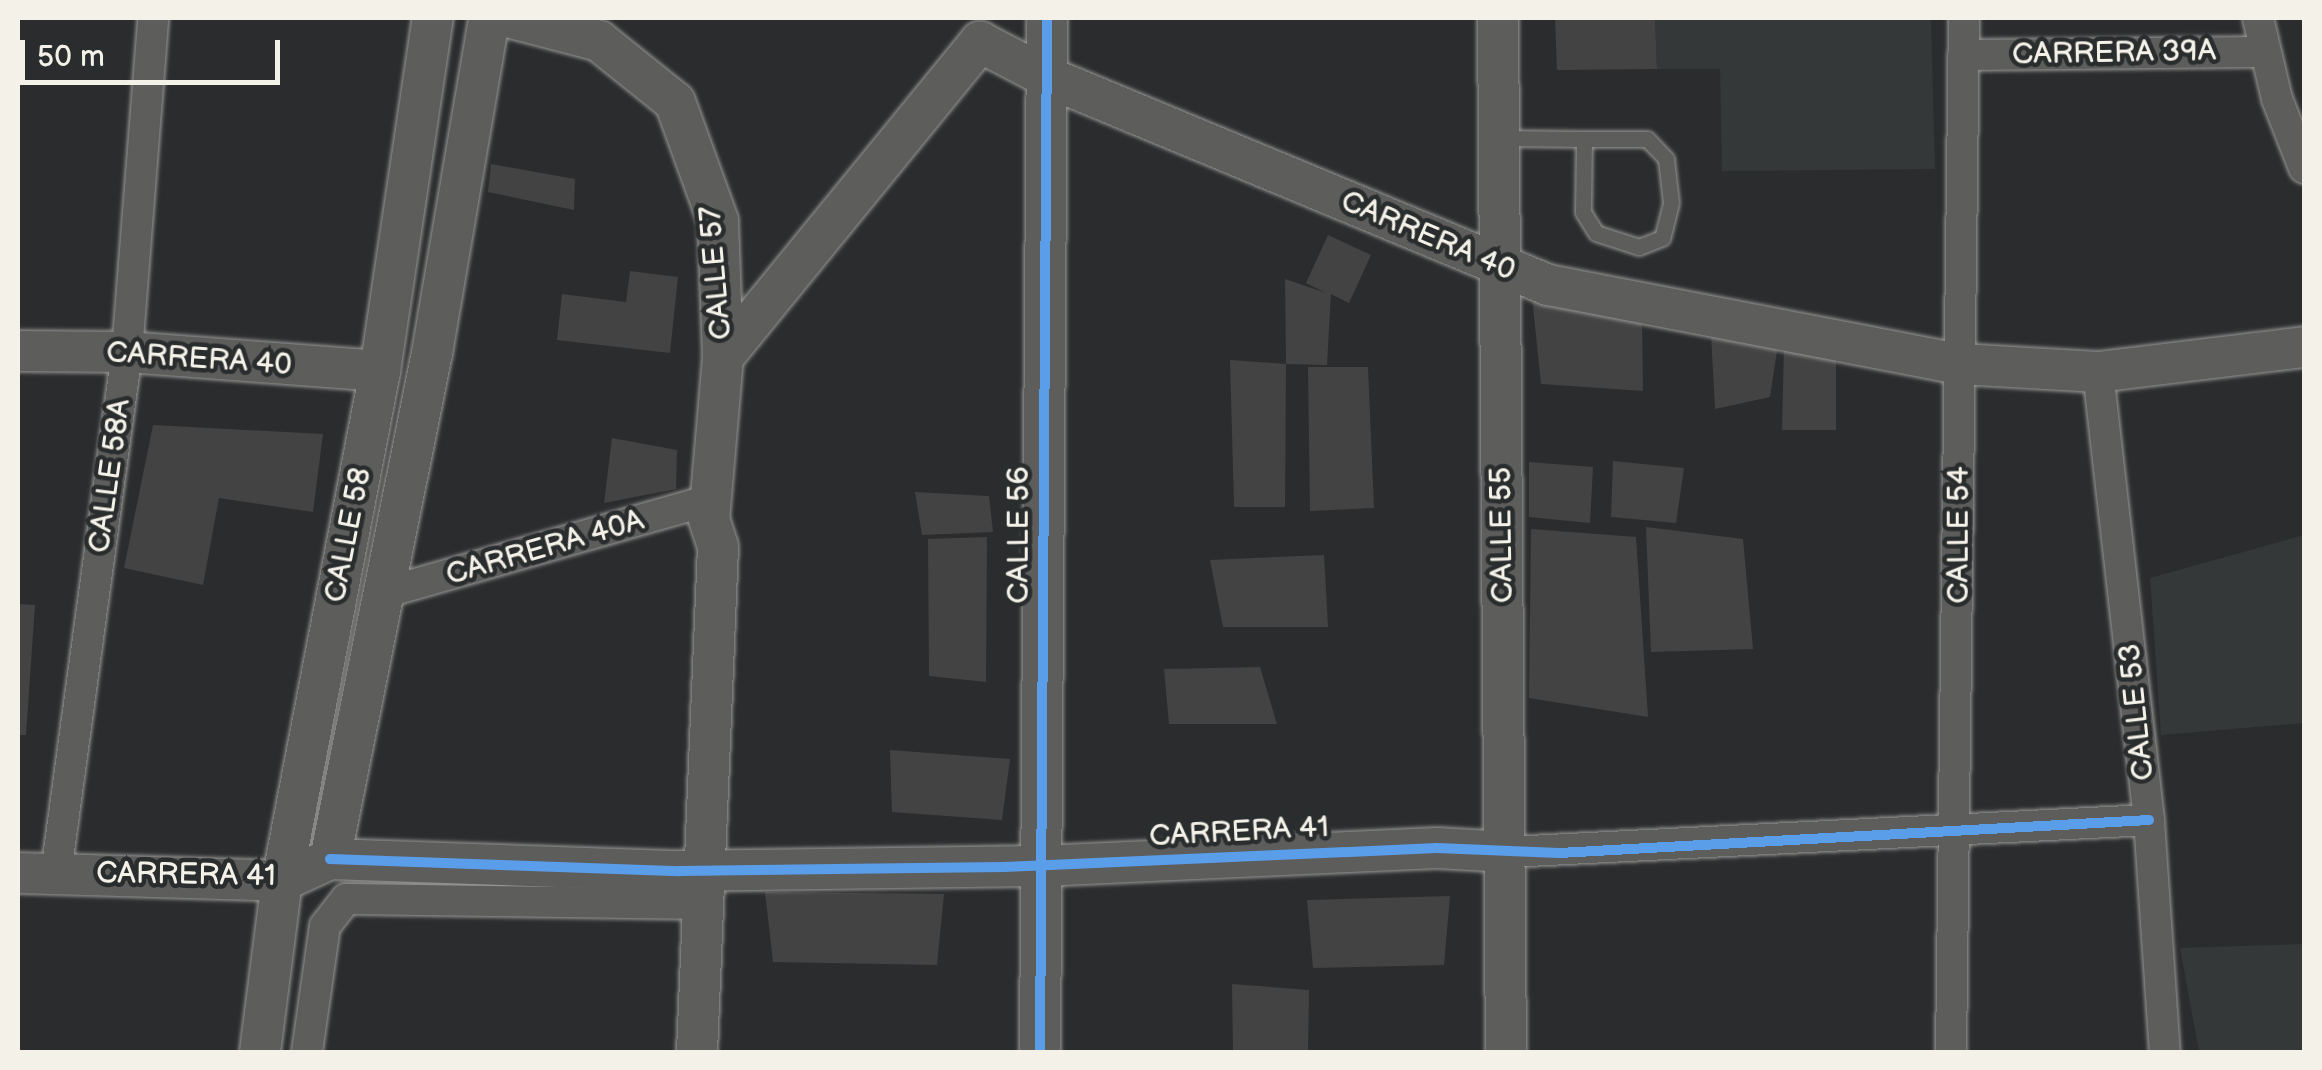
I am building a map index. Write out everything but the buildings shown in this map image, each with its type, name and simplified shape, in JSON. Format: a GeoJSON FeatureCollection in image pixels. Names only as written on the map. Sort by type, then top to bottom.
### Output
{"type":"FeatureCollection","features":[{"type":"Feature","properties":{"kind":"street","name":"CALLE 58A"},"geometry":{"type":"LineString","coordinates":[[37,873],[127,352],[154,18]]}},
{"type":"Feature","properties":{"kind":"street","name":"CALLE 58"},"geometry":{"type":"LineString","coordinates":[[260,1052],[282,881],[380,371],[433,18]]}},
{"type":"Feature","properties":{"kind":"street","name":"CALLE 58"},"geometry":{"type":"LineString","coordinates":[[330,859],[380,594],[432,353],[489,18]]}},
{"type":"Feature","properties":{"kind":"street","name":"CALLE 57"},"geometry":{"type":"LineString","coordinates":[[510,18],[599,41],[675,102],[718,220],[723,357],[709,509],[694,542],[692,887],[698,1052]]}},
{"type":"Feature","properties":{"kind":"street","name":"CALLE 56"},"geometry":{"type":"LineString","coordinates":[[1040,1052],[1047,18]]}},
{"type":"Feature","properties":{"kind":"street","name":"CALLE 55"},"geometry":{"type":"LineString","coordinates":[[1498,18],[1496,138],[1508,852],[1506,1052]]}},
{"type":"Feature","properties":{"kind":"street","name":"CALLE 54"},"geometry":{"type":"LineString","coordinates":[[1951,1052],[1964,18]]}},
{"type":"Feature","properties":{"kind":"street"},"geometry":{"type":"LineString","coordinates":[[2258,18],[2264,52],[2304,168]]}},
{"type":"Feature","properties":{"kind":"street","name":"CARRERA 40"},"geometry":{"type":"LineString","coordinates":[[723,357],[974,30],[1045,76],[1498,268],[1668,312],[1960,364],[2098,372],[2304,348]]}},
{"type":"Feature","properties":{"kind":"street","name":"CARRERA 39A"},"geometry":{"type":"LineString","coordinates":[[1964,55],[2264,52]]}},
{"type":"Feature","properties":{"kind":"street","name":"CARRERA 40"},"geometry":{"type":"LineString","coordinates":[[18,352],[127,352],[380,371]]}},
{"type":"Feature","properties":{"kind":"street","name":"CALLE 53"},"geometry":{"type":"LineString","coordinates":[[2098,372],[2149,820],[2166,1052]]}},
{"type":"Feature","properties":{"kind":"street","name":"CARRERA 40A"},"geometry":{"type":"LineString","coordinates":[[380,594],[709,509]]}},
{"type":"Feature","properties":{"kind":"street"},"geometry":{"type":"LineString","coordinates":[[340,810],[356,840],[384,860]]}},
{"type":"Feature","properties":{"kind":"street","name":"CARRERA 41"},"geometry":{"type":"LineString","coordinates":[[307,1052],[325,926],[346,900],[692,887],[1437,848],[1508,852],[2149,820]]}},
{"type":"Feature","properties":{"kind":"street","name":"CARRERA 41"},"geometry":{"type":"LineString","coordinates":[[37,873],[282,881],[330,859],[384,860],[692,887]]}},
{"type":"Feature","properties":{"kind":"street","name":"CALLE 57"},"geometry":{"type":"LineString","coordinates":[[672,1052],[692,887]]}},
{"type":"Feature","properties":{"kind":"lane"},"geometry":{"type":"LineString","coordinates":[[1496,138],[1584,139],[1646,140],[1666,159],[1671,203],[1662,238],[1639,247],[1596,234],[1582,212],[1584,139]]}},
{"type":"Feature","properties":{"kind":"shaded area"},"geometry":{"type":"Polygon","coordinates":[[[1655,18],[1931,18],[1935,169],[1722,171],[1720,69],[1657,69],[1655,18]]]}},
{"type":"Feature","properties":{"kind":"shaded area"},"geometry":{"type":"Polygon","coordinates":[[[2304,535],[2304,723],[2161,735],[2150,578],[2304,535]]]}},
{"type":"Feature","properties":{"kind":"shaded area"},"geometry":{"type":"Polygon","coordinates":[[[2304,944],[2304,1052],[2199,1052],[2180,948],[2304,944]]]}},
{"type":"Feature","properties":{"kind":"cycle path"},"geometry":{"type":"LineString","coordinates":[[1040,1052],[1047,18]]}},
{"type":"Feature","properties":{"kind":"cycle path"},"geometry":{"type":"LineString","coordinates":[[330,859],[680,871],[1004,867],[1437,848],[1559,853],[2149,820]]}}]}
